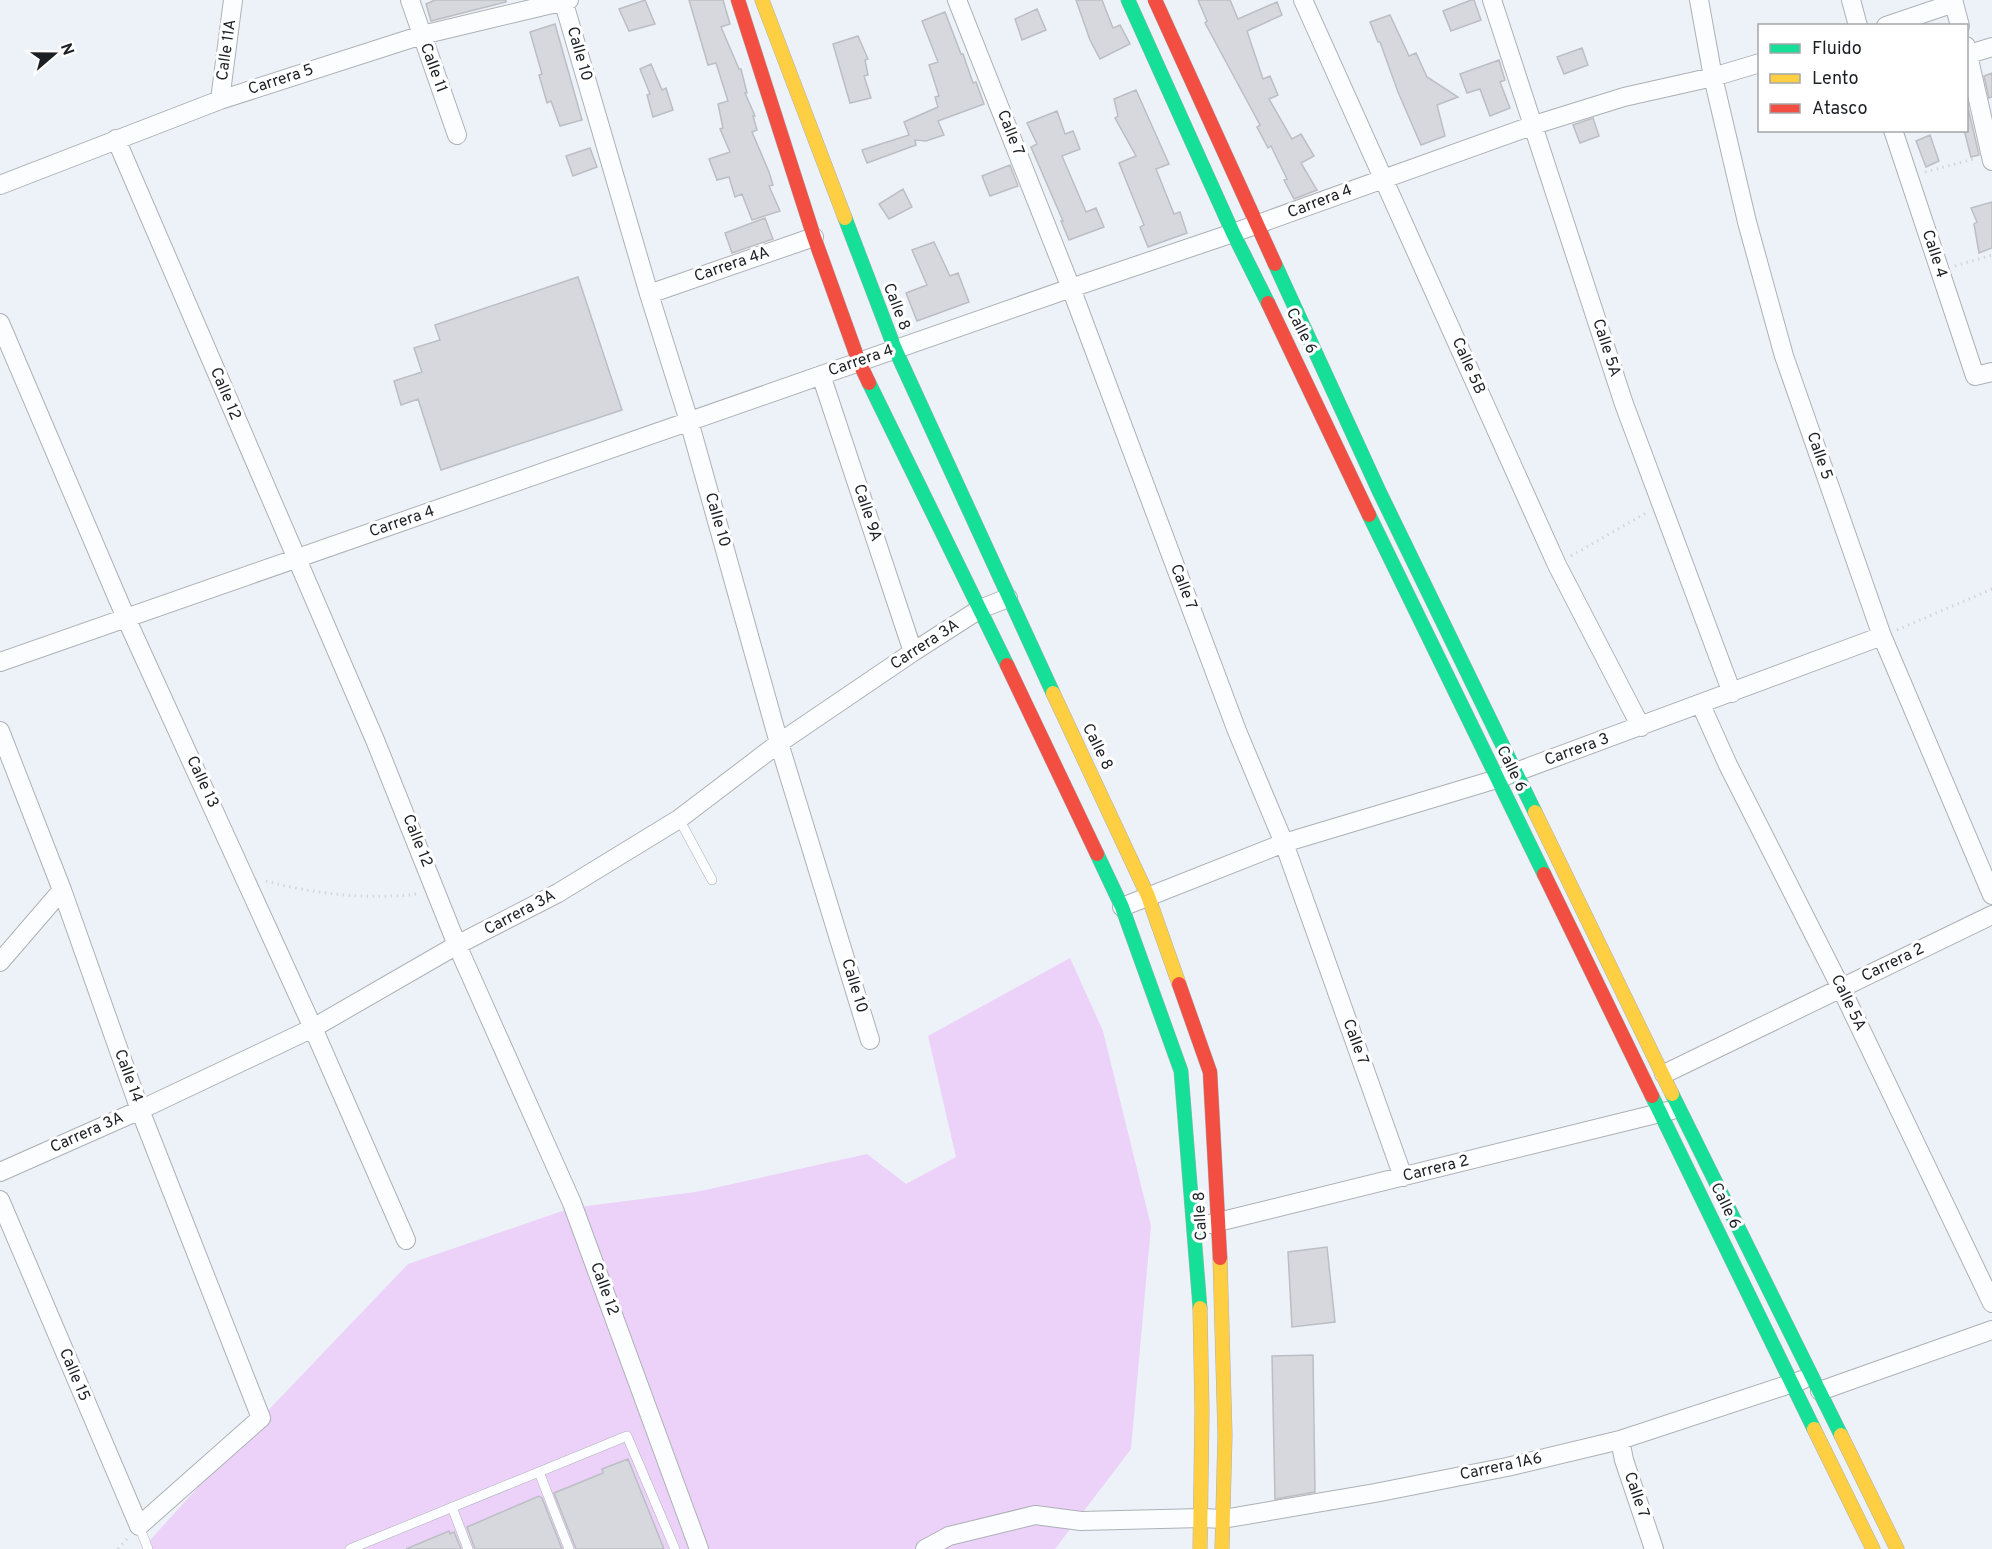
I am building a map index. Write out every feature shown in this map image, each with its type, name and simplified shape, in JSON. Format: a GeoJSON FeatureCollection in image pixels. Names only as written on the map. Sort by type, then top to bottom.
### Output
{"type":"FeatureCollection","features":[{"type":"Feature","properties":{"kind":"street","name":"Calle 11A"},"geometry":{"type":"LineString","coordinates":[[220,100],[234,0]]}},
{"type":"Feature","properties":{"kind":"street","name":"Calle 11"},"geometry":{"type":"LineString","coordinates":[[411,0],[458,135]]}},
{"type":"Feature","properties":{"kind":"street","name":"Calle 8"},"geometry":{"type":"LineString","coordinates":[[738,0],[814,237],[859,362],[1122,907],[1181,1071],[1200,1306],[1202,1518],[1200,1549]]}},
{"type":"Feature","properties":{"kind":"street","name":"Calle 8"},"geometry":{"type":"LineString","coordinates":[[762,0],[895,349],[1008,598],[1148,896],[1210,1072],[1219,1222],[1225,1435],[1222,1549]]}},
{"type":"Feature","properties":{"kind":"street","name":"Calle 7"},"geometry":{"type":"LineString","coordinates":[[957,0],[1071,288],[1237,731],[1284,843],[1403,1177]]}},
{"type":"Feature","properties":{"kind":"street","name":"Calle 6"},"geometry":{"type":"LineString","coordinates":[[1128,0],[1233,233],[1299,365],[1360,499],[1873,1549]]}},
{"type":"Feature","properties":{"kind":"street","name":"Calle 6"},"geometry":{"type":"LineString","coordinates":[[1155,0],[1379,491],[1679,1108],[1897,1549]]}},
{"type":"Feature","properties":{"kind":"street","name":"Calle 5B"},"geometry":{"type":"LineString","coordinates":[[1303,0],[1557,565],[1641,727]]}},
{"type":"Feature","properties":{"kind":"street","name":"Calle 5A"},"geometry":{"type":"LineString","coordinates":[[1492,0],[1624,404],[1732,693]]}},
{"type":"Feature","properties":{"kind":"street","name":"Calle 5"},"geometry":{"type":"LineString","coordinates":[[1699,0],[1713,77],[1747,222],[1784,356],[1882,636],[1992,895]]}},
{"type":"Feature","properties":{"kind":"street"},"geometry":{"type":"LineString","coordinates":[[1851,0],[1857,24]]}},
{"type":"Feature","properties":{"kind":"street","name":"Carrera 5"},"geometry":{"type":"LineString","coordinates":[[1,181],[220,100],[422,35],[566,1]]}},
{"type":"Feature","properties":{"kind":"street","name":"Calle 10"},"geometry":{"type":"LineString","coordinates":[[566,1],[649,294],[689,421],[779,743],[870,1040]]}},
{"type":"Feature","properties":{"kind":"street"},"geometry":{"type":"LineString","coordinates":[[1892,24],[1954,2],[1960,24]]}},
{"type":"Feature","properties":{"kind":"street"},"geometry":{"type":"LineString","coordinates":[[1968,52],[1992,47]]}},
{"type":"Feature","properties":{"kind":"street"},"geometry":{"type":"LineString","coordinates":[[1968,56],[1991,156]]}},
{"type":"Feature","properties":{"kind":"street","name":"Carrera 4"},"geometry":{"type":"LineString","coordinates":[[0,662],[895,349],[1258,225],[1534,125],[1624,97],[1713,77],[1758,64]]}},
{"type":"Feature","properties":{"kind":"street"},"geometry":{"type":"LineString","coordinates":[[1185,123],[1208,114]]}},
{"type":"Feature","properties":{"kind":"street","name":"Calle 4"},"geometry":{"type":"LineString","coordinates":[[1894,132],[1939,271],[1984,374]]}},
{"type":"Feature","properties":{"kind":"street","name":"Calle 12"},"geometry":{"type":"LineString","coordinates":[[116,139],[375,740],[458,945],[572,1203],[699,1549]]}},
{"type":"Feature","properties":{"kind":"street","name":"Carrera 4A"},"geometry":{"type":"LineString","coordinates":[[649,294],[814,237]]}},
{"type":"Feature","properties":{"kind":"street","name":"Calle 13"},"geometry":{"type":"LineString","coordinates":[[0,323],[126,618],[314,1028],[406,1240]]}},
{"type":"Feature","properties":{"kind":"street","name":"Calle 9A"},"geometry":{"type":"LineString","coordinates":[[821,375],[913,652]]}},
{"type":"Feature","properties":{"kind":"street"},"geometry":{"type":"LineString","coordinates":[[1360,499],[1379,491]]}},
{"type":"Feature","properties":{"kind":"street","name":"Carrera 3A"},"geometry":{"type":"LineString","coordinates":[[0,1172],[140,1110],[314,1028],[458,945],[558,893],[679,819],[779,743],[913,652],[980,609],[1008,598]]}},
{"type":"Feature","properties":{"kind":"street","name":"Carrera 3"},"geometry":{"type":"LineString","coordinates":[[1122,907],[1284,843],[1497,779],[1882,636]]}},
{"type":"Feature","properties":{"kind":"street","name":"Calle 5A"},"geometry":{"type":"LineString","coordinates":[[1701,705],[1734,776],[1841,988],[1992,1303]]}},
{"type":"Feature","properties":{"kind":"street","name":"Calle 14"},"geometry":{"type":"LineString","coordinates":[[0,731],[62,890],[140,1110],[261,1418],[139,1527]]}},
{"type":"Feature","properties":{"kind":"street"},"geometry":{"type":"LineString","coordinates":[[0,962],[62,890]]}},
{"type":"Feature","properties":{"kind":"street","name":"Carrera 2"},"geometry":{"type":"LineString","coordinates":[[1664,1074],[1992,915]]}},
{"type":"Feature","properties":{"kind":"street","name":"Carrera 2"},"geometry":{"type":"LineString","coordinates":[[1193,1227],[1679,1108]]}},
{"type":"Feature","properties":{"kind":"street","name":"Calle 15"},"geometry":{"type":"LineString","coordinates":[[0,1200],[139,1527]]}},
{"type":"Feature","properties":{"kind":"street"},"geometry":{"type":"LineString","coordinates":[[1816,1383],[1992,1330]]}},
{"type":"Feature","properties":{"kind":"street","name":"Carrera 1A6"},"geometry":{"type":"LineString","coordinates":[[925,1549],[949,1536],[1035,1515],[1081,1521],[1223,1519],[1375,1493],[1496,1469],[1620,1440],[1793,1383],[1816,1383]]}},
{"type":"Feature","properties":{"kind":"street","name":"Calle 7"},"geometry":{"type":"LineString","coordinates":[[1620,1440],[1624,1460],[1654,1549]]}},
{"type":"Feature","properties":{"kind":"lane"},"geometry":{"type":"LineString","coordinates":[[679,819],[712,880]]}},
{"type":"Feature","properties":{"kind":"lane"},"geometry":{"type":"LineString","coordinates":[[350,1549],[364,1547],[452,1507],[581,1457],[627,1436],[675,1549]]}},
{"type":"Feature","properties":{"kind":"lane"},"geometry":{"type":"LineString","coordinates":[[538,1472],[569,1549]]}},
{"type":"Feature","properties":{"kind":"lane"},"geometry":{"type":"LineString","coordinates":[[452,1507],[468,1549]]}},
{"type":"Feature","properties":{"kind":"lane","name":"Calle 15"},"geometry":{"type":"LineString","coordinates":[[139,1527],[148,1549]]}},
{"type":"Feature","properties":{"kind":"path"},"geometry":{"type":"LineString","coordinates":[[1909,177],[1991,156]]}},
{"type":"Feature","properties":{"kind":"path"},"geometry":{"type":"LineString","coordinates":[[1939,271],[1992,255]]}},
{"type":"Feature","properties":{"kind":"path"},"geometry":{"type":"LineString","coordinates":[[1557,565],[1661,505]]}},
{"type":"Feature","properties":{"kind":"path"},"geometry":{"type":"LineString","coordinates":[[1882,636],[1992,589]]}},
{"type":"Feature","properties":{"kind":"path"},"geometry":{"type":"LineString","coordinates":[[243,872],[255,878],[295,889],[358,895],[398,896],[417,894],[436,887]]}},
{"type":"Feature","properties":{"kind":"shaded area"},"geometry":{"type":"Polygon","coordinates":[[[1070,958],[1103,1031],[1151,1226],[1131,1449],[1055,1549],[142,1549],[258,1421],[408,1264],[571,1208],[696,1192],[867,1154],[906,1184],[956,1157],[928,1036],[1070,958]]]}},
{"type":"Feature","properties":{"kind":"building"},"geometry":{"type":"Polygon","coordinates":[[[435,0],[506,0],[506,2],[431,21],[426,4],[435,0]]]}},
{"type":"Feature","properties":{"kind":"building"},"geometry":{"type":"Polygon","coordinates":[[[645,0],[655,24],[629,31],[619,9],[645,0]]]}},
{"type":"Feature","properties":{"kind":"building"},"geometry":{"type":"Polygon","coordinates":[[[689,0],[723,0],[730,24],[721,27],[739,69],[741,69],[747,93],[745,93],[755,116],[753,116],[757,130],[752,132],[769,172],[773,185],[769,186],[780,211],[752,220],[742,194],[735,197],[729,177],[717,180],[709,159],[730,152],[720,129],[723,128],[718,104],[728,101],[716,63],[708,65],[689,0]]]}},
{"type":"Feature","properties":{"kind":"building"},"geometry":{"type":"Polygon","coordinates":[[[1076,0],[1102,0],[1113,28],[1120,25],[1130,44],[1100,59],[1090,40],[1076,0]]]}},
{"type":"Feature","properties":{"kind":"building"},"geometry":{"type":"Polygon","coordinates":[[[1198,0],[1230,0],[1238,19],[1277,2],[1282,15],[1247,31],[1263,79],[1270,76],[1278,95],[1269,99],[1292,139],[1301,134],[1314,156],[1301,163],[1317,190],[1294,199],[1271,146],[1268,148],[1257,127],[1260,125],[1205,23],[1207,21],[1198,0]]]}},
{"type":"Feature","properties":{"kind":"building"},"geometry":{"type":"Polygon","coordinates":[[[1474,0],[1481,20],[1451,31],[1443,11],[1474,0]]]}},
{"type":"Feature","properties":{"kind":"building"},"geometry":{"type":"Polygon","coordinates":[[[1037,9],[1046,30],[1022,40],[1015,19],[1037,9]]]}},
{"type":"Feature","properties":{"kind":"building"},"geometry":{"type":"Polygon","coordinates":[[[945,12],[973,83],[976,82],[984,104],[938,121],[944,135],[926,141],[915,140],[916,145],[867,163],[862,150],[909,135],[904,122],[938,107],[935,97],[939,96],[929,65],[938,62],[922,21],[945,12]]]}},
{"type":"Feature","properties":{"kind":"building"},"geometry":{"type":"Polygon","coordinates":[[[1390,15],[1409,56],[1416,53],[1427,77],[1458,97],[1437,105],[1445,136],[1421,145],[1370,22],[1390,15]]]}},
{"type":"Feature","properties":{"kind":"building"},"geometry":{"type":"Polygon","coordinates":[[[555,24],[582,120],[560,126],[551,101],[547,103],[539,75],[542,74],[530,32],[555,24]]]}},
{"type":"Feature","properties":{"kind":"building"},"geometry":{"type":"Polygon","coordinates":[[[858,36],[868,59],[865,60],[868,75],[864,76],[871,98],[850,103],[833,44],[858,36]]]}},
{"type":"Feature","properties":{"kind":"building"},"geometry":{"type":"Polygon","coordinates":[[[1582,48],[1588,65],[1564,74],[1557,57],[1582,48]]]}},
{"type":"Feature","properties":{"kind":"building"},"geometry":{"type":"Polygon","coordinates":[[[1499,60],[1505,80],[1500,82],[1510,108],[1490,116],[1480,89],[1467,93],[1460,74],[1499,60]]]}},
{"type":"Feature","properties":{"kind":"building"},"geometry":{"type":"Polygon","coordinates":[[[651,64],[662,90],[666,88],[673,110],[653,117],[647,95],[650,94],[640,69],[651,64]]]}},
{"type":"Feature","properties":{"kind":"building"},"geometry":{"type":"Polygon","coordinates":[[[1992,73],[1992,97],[1989,98],[1984,76],[1992,73]]]}},
{"type":"Feature","properties":{"kind":"building"},"geometry":{"type":"Polygon","coordinates":[[[1136,90],[1169,164],[1156,169],[1174,214],[1180,212],[1187,233],[1148,247],[1140,227],[1144,225],[1119,163],[1136,156],[1115,118],[1118,116],[1114,99],[1136,90]]]}},
{"type":"Feature","properties":{"kind":"building"},"geometry":{"type":"Polygon","coordinates":[[[1968,108],[1979,155],[1971,157],[1965,132],[1968,132],[1968,108]]]}},
{"type":"Feature","properties":{"kind":"building"},"geometry":{"type":"Polygon","coordinates":[[[1057,111],[1065,134],[1073,131],[1080,149],[1062,156],[1086,212],[1096,208],[1104,227],[1069,240],[1031,147],[1037,144],[1027,123],[1057,111]]]}},
{"type":"Feature","properties":{"kind":"building"},"geometry":{"type":"Polygon","coordinates":[[[1593,118],[1599,136],[1580,143],[1573,125],[1593,118]]]}},
{"type":"Feature","properties":{"kind":"building"},"geometry":{"type":"Polygon","coordinates":[[[1930,135],[1939,161],[1926,167],[1916,141],[1930,135]]]}},
{"type":"Feature","properties":{"kind":"building"},"geometry":{"type":"Polygon","coordinates":[[[590,148],[597,167],[573,176],[566,156],[590,148]]]}},
{"type":"Feature","properties":{"kind":"building"},"geometry":{"type":"Polygon","coordinates":[[[1010,165],[1018,186],[990,196],[982,176],[1010,165]]]}},
{"type":"Feature","properties":{"kind":"building"},"geometry":{"type":"Polygon","coordinates":[[[903,189],[912,207],[889,219],[879,204],[903,189]]]}},
{"type":"Feature","properties":{"kind":"building"},"geometry":{"type":"Polygon","coordinates":[[[1992,202],[1992,248],[1979,253],[1974,224],[1977,222],[1971,208],[1992,202]]]}},
{"type":"Feature","properties":{"kind":"building"},"geometry":{"type":"Polygon","coordinates":[[[765,218],[773,239],[732,253],[725,233],[765,218]]]}},
{"type":"Feature","properties":{"kind":"building"},"geometry":{"type":"Polygon","coordinates":[[[934,242],[950,276],[958,273],[969,302],[917,321],[906,293],[927,285],[912,250],[934,242]]]}},
{"type":"Feature","properties":{"kind":"building"},"geometry":{"type":"Polygon","coordinates":[[[578,277],[622,410],[441,470],[418,399],[401,405],[394,381],[422,372],[414,348],[440,340],[435,325],[578,277]]]}},
{"type":"Feature","properties":{"kind":"building"},"geometry":{"type":"Polygon","coordinates":[[[1327,1247],[1335,1322],[1292,1327],[1288,1252],[1327,1247]]]}},
{"type":"Feature","properties":{"kind":"building"},"geometry":{"type":"Polygon","coordinates":[[[1313,1355],[1315,1492],[1275,1499],[1272,1356],[1313,1355]]]}},
{"type":"Feature","properties":{"kind":"building"},"geometry":{"type":"Polygon","coordinates":[[[628,1459],[664,1549],[576,1549],[554,1493],[603,1473],[602,1469],[628,1459]]]}},
{"type":"Feature","properties":{"kind":"building"},"geometry":{"type":"Polygon","coordinates":[[[539,1496],[542,1498],[562,1549],[475,1549],[467,1527],[539,1496]]]}},
{"type":"Feature","properties":{"kind":"building"},"geometry":{"type":"Polygon","coordinates":[[[449,1531],[450,1534],[454,1532],[461,1549],[406,1549],[449,1531]]]}},
{"type":"Feature","properties":{"kind":"traffic: fast"},"geometry":{"type":"LineString","coordinates":[[1128,0],[1233,233],[1268,303]]}},
{"type":"Feature","properties":{"kind":"traffic: fast"},"geometry":{"type":"LineString","coordinates":[[845,218],[895,349],[1053,693]]}},
{"type":"Feature","properties":{"kind":"traffic: fast"},"geometry":{"type":"LineString","coordinates":[[1275,264],[1379,491],[1535,812]]}},
{"type":"Feature","properties":{"kind":"traffic: fast"},"geometry":{"type":"LineString","coordinates":[[869,383],[1007,665]]}},
{"type":"Feature","properties":{"kind":"traffic: fast"},"geometry":{"type":"LineString","coordinates":[[1369,515],[1544,874]]}},
{"type":"Feature","properties":{"kind":"traffic: fast"},"geometry":{"type":"LineString","coordinates":[[1097,854],[1122,907],[1181,1071],[1200,1308]]}},
{"type":"Feature","properties":{"kind":"traffic: fast"},"geometry":{"type":"LineString","coordinates":[[1672,1094],[1841,1435]]}},
{"type":"Feature","properties":{"kind":"traffic: fast"},"geometry":{"type":"LineString","coordinates":[[1652,1096],[1814,1429]]}},
{"type":"Feature","properties":{"kind":"traffic: slow"},"geometry":{"type":"LineString","coordinates":[[762,0],[845,218]]}},
{"type":"Feature","properties":{"kind":"traffic: slow"},"geometry":{"type":"LineString","coordinates":[[1053,693],[1148,896],[1179,984]]}},
{"type":"Feature","properties":{"kind":"traffic: slow"},"geometry":{"type":"LineString","coordinates":[[1535,812],[1672,1094]]}},
{"type":"Feature","properties":{"kind":"traffic: slow"},"geometry":{"type":"LineString","coordinates":[[1220,1258],[1225,1435],[1222,1549]]}},
{"type":"Feature","properties":{"kind":"traffic: slow"},"geometry":{"type":"LineString","coordinates":[[1200,1308],[1202,1411],[1200,1549]]}},
{"type":"Feature","properties":{"kind":"traffic: slow"},"geometry":{"type":"LineString","coordinates":[[1814,1429],[1873,1549]]}},
{"type":"Feature","properties":{"kind":"traffic: slow"},"geometry":{"type":"LineString","coordinates":[[1841,1435],[1897,1549]]}},
{"type":"Feature","properties":{"kind":"traffic: jam"},"geometry":{"type":"LineString","coordinates":[[738,0],[814,237],[859,362],[869,383]]}},
{"type":"Feature","properties":{"kind":"traffic: jam"},"geometry":{"type":"LineString","coordinates":[[1155,0],[1275,264]]}},
{"type":"Feature","properties":{"kind":"traffic: jam"},"geometry":{"type":"LineString","coordinates":[[1268,303],[1369,515]]}},
{"type":"Feature","properties":{"kind":"traffic: jam"},"geometry":{"type":"LineString","coordinates":[[1007,665],[1097,854]]}},
{"type":"Feature","properties":{"kind":"traffic: jam"},"geometry":{"type":"LineString","coordinates":[[1544,874],[1652,1096]]}},
{"type":"Feature","properties":{"kind":"traffic: jam"},"geometry":{"type":"LineString","coordinates":[[1179,984],[1210,1072],[1220,1258]]}}]}
